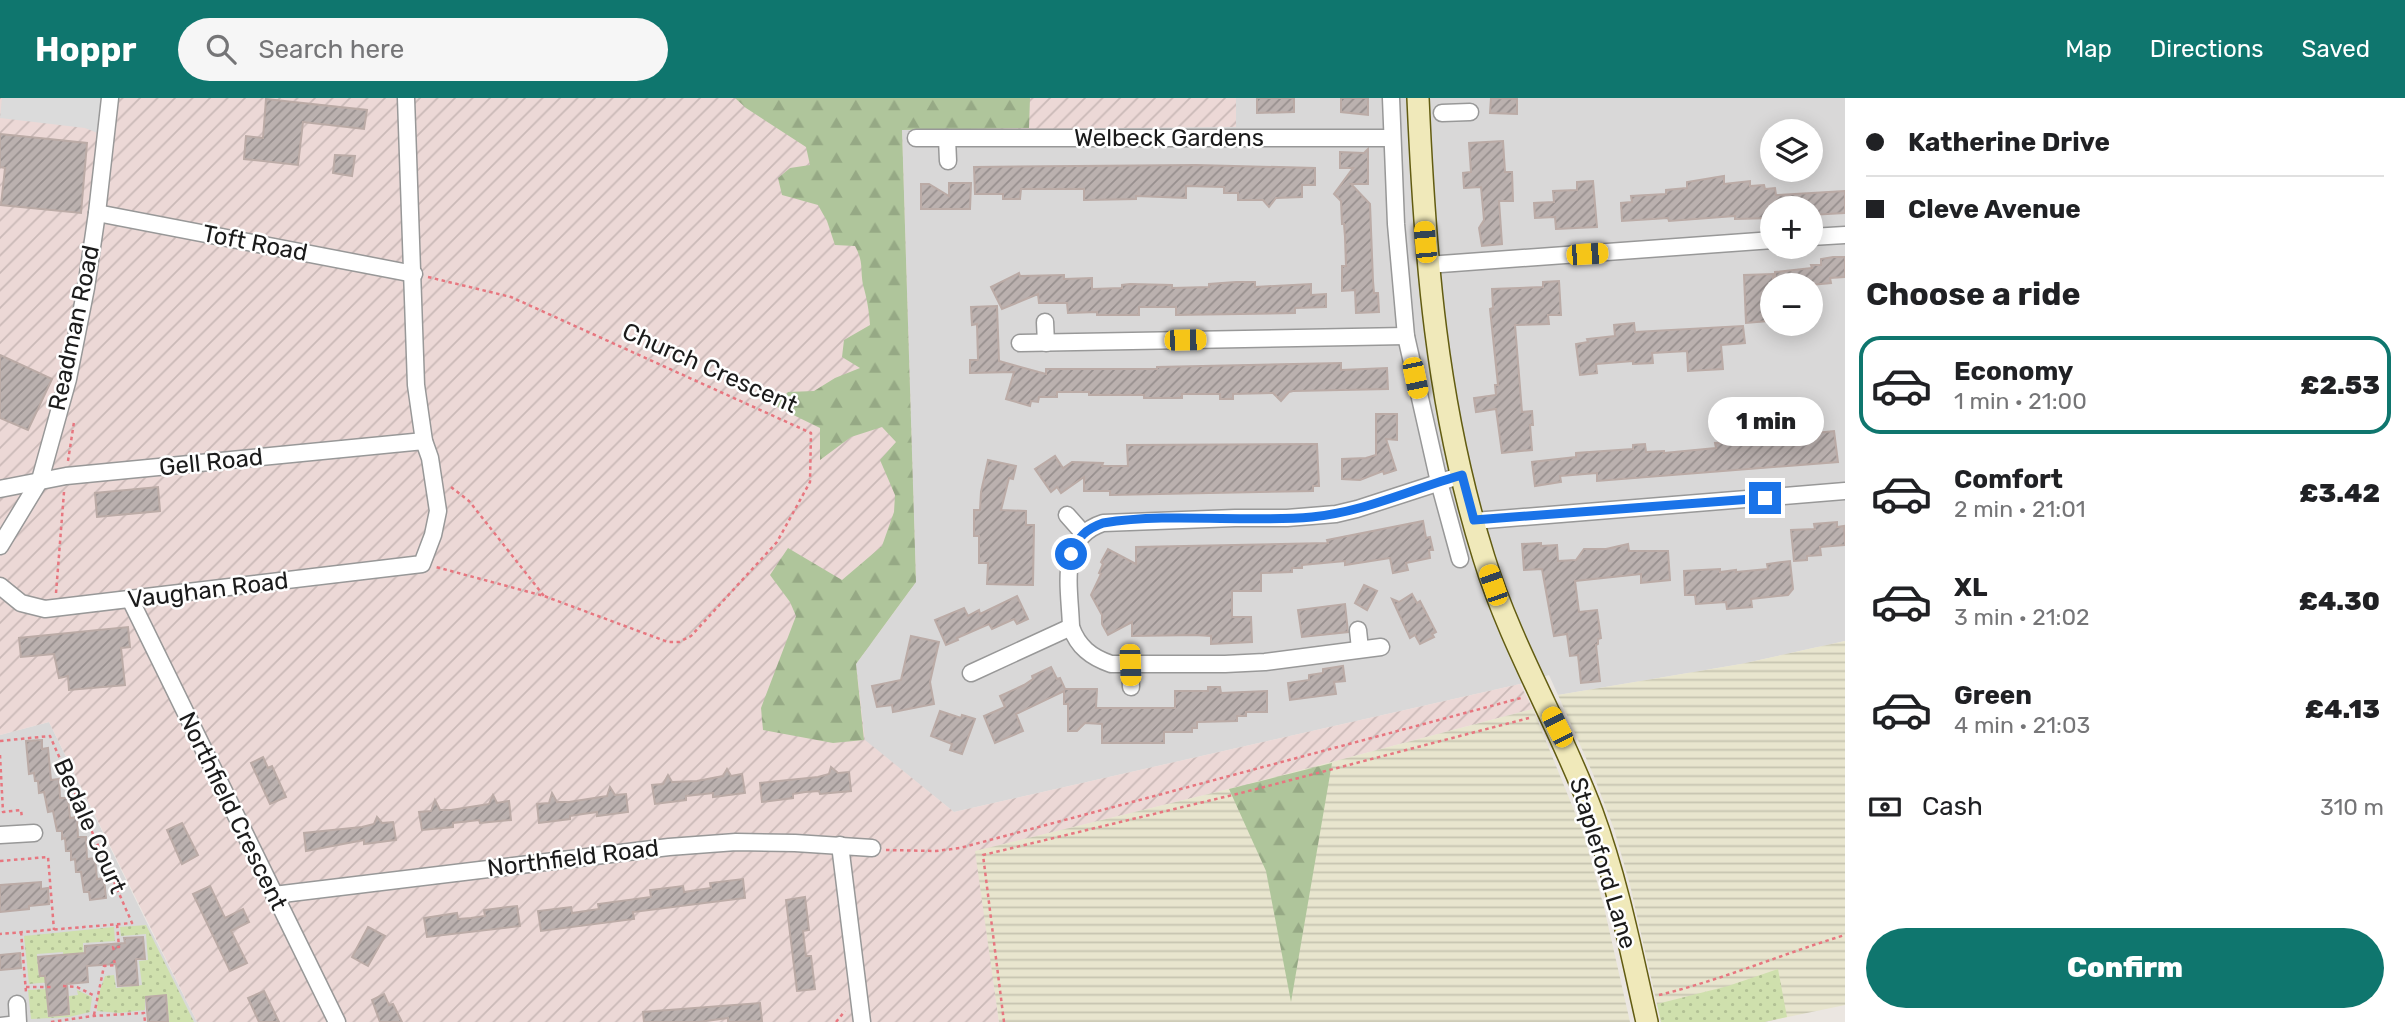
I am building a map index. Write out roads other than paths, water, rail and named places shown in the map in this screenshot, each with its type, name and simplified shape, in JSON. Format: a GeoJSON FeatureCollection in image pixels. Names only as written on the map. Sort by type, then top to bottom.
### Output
{"type":"FeatureCollection","features":[{"type":"Feature","properties":{"kind":"main road","name":"Stapleford Lane"},"geometry":{"type":"LineString","coordinates":[[1418,98],[1421,195],[1427,265],[1442,383],[1462,475],[1493,585],[1564,743],[1596,824],[1617,889],[1647,1022]]}},
{"type":"Feature","properties":{"kind":"street","name":"Readman Road"},"geometry":{"type":"LineString","coordinates":[[0,545],[40,480],[77,339],[97,213],[110,98]]}},
{"type":"Feature","properties":{"kind":"street"},"geometry":{"type":"LineString","coordinates":[[406,98],[416,385],[424,441]]}},
{"type":"Feature","properties":{"kind":"street"},"geometry":{"type":"LineString","coordinates":[[1391,98],[1396,224],[1406,336],[1439,482],[1460,559]]}},
{"type":"Feature","properties":{"kind":"street"},"geometry":{"type":"LineString","coordinates":[[1448,108],[1470,112]]}},
{"type":"Feature","properties":{"kind":"street","name":"Welbeck Gardens"},"geometry":{"type":"LineString","coordinates":[[916,138],[1392,138]]}},
{"type":"Feature","properties":{"kind":"street"},"geometry":{"type":"LineString","coordinates":[[947,138],[948,161]]}},
{"type":"Feature","properties":{"kind":"street","name":"Toft Road"},"geometry":{"type":"LineString","coordinates":[[97,213],[414,274]]}},
{"type":"Feature","properties":{"kind":"street"},"geometry":{"type":"LineString","coordinates":[[1823,236],[1845,235]]}},
{"type":"Feature","properties":{"kind":"street"},"geometry":{"type":"LineString","coordinates":[[1427,265],[1760,241]]}},
{"type":"Feature","properties":{"kind":"street"},"geometry":{"type":"LineString","coordinates":[[1045,322],[1046,343]]}},
{"type":"Feature","properties":{"kind":"street"},"geometry":{"type":"LineString","coordinates":[[1020,343],[1406,336]]}},
{"type":"Feature","properties":{"kind":"street","name":"Gell Road"},"geometry":{"type":"LineString","coordinates":[[0,489],[40,480],[424,441]]}},
{"type":"Feature","properties":{"kind":"street","name":"Vaughan Road"},"geometry":{"type":"LineString","coordinates":[[0,586],[21,603],[45,609],[422,564],[433,535],[438,511],[430,458],[424,441]]}},
{"type":"Feature","properties":{"kind":"street"},"geometry":{"type":"LineString","coordinates":[[1381,647],[1265,662],[1111,664],[1098,660],[1080,645],[1071,626],[1071,554],[1083,533],[1091,527],[1115,521],[1287,518],[1336,514],[1462,475]]}},
{"type":"Feature","properties":{"kind":"street"},"geometry":{"type":"LineString","coordinates":[[1474,520],[1845,491]]}},
{"type":"Feature","properties":{"kind":"street"},"geometry":{"type":"LineString","coordinates":[[1067,515],[1083,533]]}},
{"type":"Feature","properties":{"kind":"street","name":"Northfield Crescent"},"geometry":{"type":"LineString","coordinates":[[130,599],[337,1022]]}},
{"type":"Feature","properties":{"kind":"street"},"geometry":{"type":"LineString","coordinates":[[971,673],[1071,626]]}},
{"type":"Feature","properties":{"kind":"street"},"geometry":{"type":"LineString","coordinates":[[1358,630],[1360,649]]}},
{"type":"Feature","properties":{"kind":"street"},"geometry":{"type":"LineString","coordinates":[[1130,665],[1131,687]]}},
{"type":"Feature","properties":{"kind":"street"},"geometry":{"type":"LineString","coordinates":[[0,835],[28,829]]}},
{"type":"Feature","properties":{"kind":"street","name":"Northfield Road"},"geometry":{"type":"LineString","coordinates":[[274,895],[669,847],[736,842],[872,848]]}},
{"type":"Feature","properties":{"kind":"street"},"geometry":{"type":"LineString","coordinates":[[840,845],[862,1022]]}},
{"type":"Feature","properties":{"kind":"street"},"geometry":{"type":"LineString","coordinates":[[18,1021],[21,999]]}},
{"type":"Feature","properties":{"kind":"lane"},"geometry":{"type":"LineString","coordinates":[[0,1022],[18,1021]]}}]}
